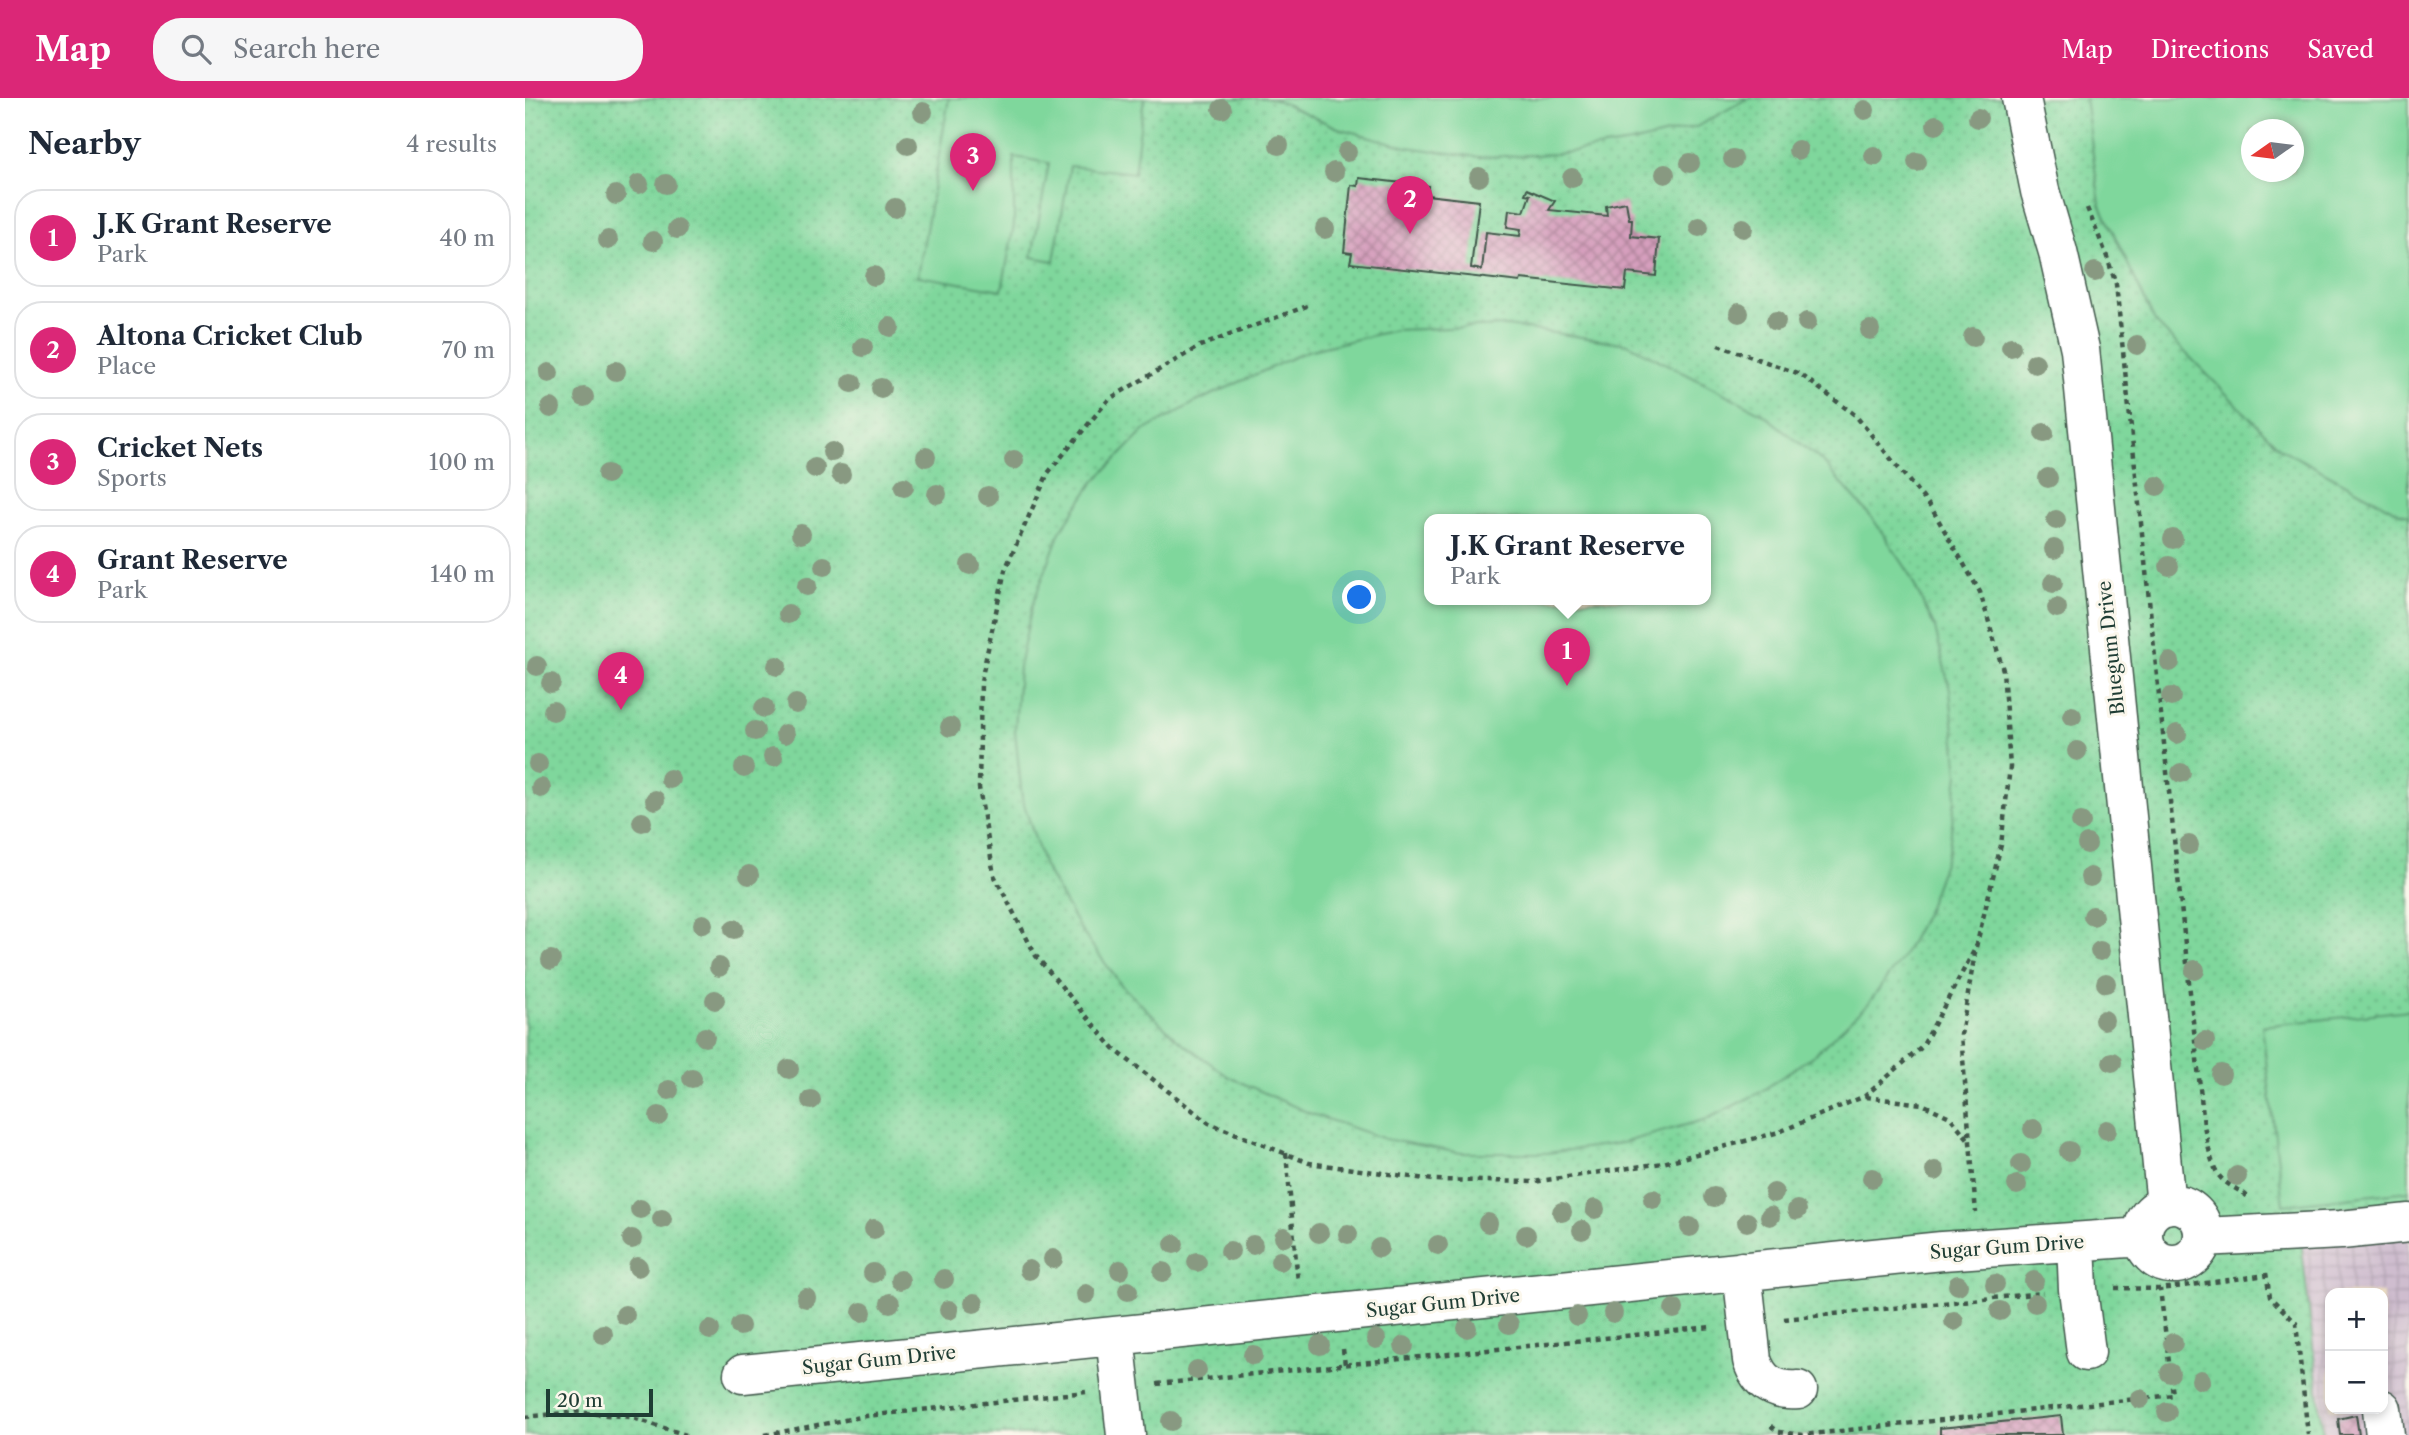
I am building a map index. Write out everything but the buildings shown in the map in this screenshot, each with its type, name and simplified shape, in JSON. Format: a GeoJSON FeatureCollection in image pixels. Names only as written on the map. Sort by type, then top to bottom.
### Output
{"type":"FeatureCollection","features":[{"type":"Feature","properties":{"kind":"lane","name":"Bluegum Drive"},"geometry":{"type":"LineString","coordinates":[[2021,98],[2040,191],[2058,253],[2080,349],[2166,1205]]}},
{"type":"Feature","properties":{"kind":"lane"},"geometry":{"type":"LineString","coordinates":[[2166,1205],[2180,1205],[2193,1212],[2202,1223],[2203,1237],[2200,1248],[2184,1263],[2162,1263],[2146,1248],[2143,1237],[2145,1223],[2154,1211],[2166,1205]]}},
{"type":"Feature","properties":{"kind":"lane"},"geometry":{"type":"LineString","coordinates":[[2203,1237],[2341,1230],[2409,1223]]}},
{"type":"Feature","properties":{"kind":"lane","name":"Sugar Gum Drive"},"geometry":{"type":"LineString","coordinates":[[743,1374],[1742,1271],[2143,1237]]}},
{"type":"Feature","properties":{"kind":"lane"},"geometry":{"type":"LineString","coordinates":[[2076,1242],[2078,1289],[2086,1352]]}},
{"type":"Feature","properties":{"kind":"lane"},"geometry":{"type":"LineString","coordinates":[[1742,1271],[1752,1360],[1756,1371],[1764,1381],[1777,1389],[1798,1390]]}},
{"type":"Feature","properties":{"kind":"lane"},"geometry":{"type":"LineString","coordinates":[[1115,1336],[1126,1435]]}},
{"type":"Feature","properties":{"kind":"lane"},"geometry":{"type":"LineString","coordinates":[[2383,1414],[2385,1435]]}},
{"type":"Feature","properties":{"kind":"path"},"geometry":{"type":"LineString","coordinates":[[2083,200],[2116,284],[2204,1126],[2212,1160],[2219,1176],[2234,1189],[2247,1195],[2257,1211],[2270,1297],[2296,1323],[2308,1435]]}},
{"type":"Feature","properties":{"kind":"path"},"geometry":{"type":"LineString","coordinates":[[1307,306],[1201,346],[1109,399],[1048,473],[1006,570],[981,681],[979,788],[994,875],[1036,956],[1114,1049],[1209,1123],[1309,1163],[1433,1180],[1533,1181],[1663,1163],[1779,1132],[1865,1096],[1921,1047],[1976,947]]}},
{"type":"Feature","properties":{"kind":"path"},"geometry":{"type":"LineString","coordinates":[[1718,345],[1800,374],[1855,415],[1932,509],[1980,592],[2003,670],[2010,767],[2001,845],[1976,947],[1961,1035],[1978,1249]]}},
{"type":"Feature","properties":{"kind":"path"},"geometry":{"type":"LineString","coordinates":[[1865,1096],[1922,1104],[1950,1117],[1970,1141]]}},
{"type":"Feature","properties":{"kind":"path"},"geometry":{"type":"LineString","coordinates":[[1286,1153],[1302,1318]]}},
{"type":"Feature","properties":{"kind":"path"},"geometry":{"type":"LineString","coordinates":[[765,1435],[866,1416],[1121,1388],[2078,1289],[2160,1289],[2267,1275]]}},
{"type":"Feature","properties":{"kind":"path"},"geometry":{"type":"LineString","coordinates":[[1769,1425],[1779,1433],[1803,1435],[2173,1395],[2160,1289]]}},
{"type":"Feature","properties":{"kind":"path"},"geometry":{"type":"LineString","coordinates":[[525,1417],[575,1412],[630,1417],[686,1435]]}},
{"type":"Feature","properties":{"kind":"shaded area"},"geometry":{"type":"Polygon","coordinates":[[[2409,1200],[2409,1435],[2323,1435],[2298,1213],[2409,1200]]]}},
{"type":"Feature","properties":{"kind":"green space"},"geometry":{"type":"Polygon","coordinates":[[[525,98],[2409,98],[2409,1200],[2298,1213],[2323,1435],[525,1435],[525,98]]]}},
{"type":"Feature","properties":{"kind":"green space"},"geometry":{"type":"Polygon","coordinates":[[[949,98],[1144,98],[1134,173],[1070,166],[1054,261],[1032,257],[1049,163],[1014,157],[1014,225],[1002,290],[918,276],[949,98]]]}},
{"type":"Feature","properties":{"kind":"green space"},"geometry":{"type":"Polygon","coordinates":[[[1272,98],[1748,98],[1696,127],[1631,143],[1556,154],[1479,157],[1407,147],[1338,128],[1272,98]]]}},
{"type":"Feature","properties":{"kind":"green space"},"geometry":{"type":"Polygon","coordinates":[[[2085,98],[2409,98],[2409,515],[2400,513],[2281,449],[2155,322],[2100,204],[2085,98]]]}},
{"type":"Feature","properties":{"kind":"green space"},"geometry":{"type":"Polygon","coordinates":[[[1507,326],[1628,344],[1762,413],[1823,462],[1873,519],[1906,568],[1935,628],[1950,690],[1958,774],[1949,848],[1927,910],[1903,956],[1868,1004],[1815,1054],[1759,1093],[1707,1119],[1622,1143],[1547,1153],[1461,1153],[1385,1139],[1309,1113],[1229,1077],[1176,1038],[1122,986],[1080,929],[1044,866],[1022,798],[1015,731],[1019,667],[1032,606],[1060,532],[1093,483],[1144,431],[1196,402],[1307,351],[1395,330],[1507,326]]]}},
{"type":"Feature","properties":{"kind":"green space"},"geometry":{"type":"Polygon","coordinates":[[[2409,1010],[2409,1191],[2283,1205],[2262,1026],[2409,1010]]]}},
{"type":"Feature","properties":{"kind":"place","name":"Cricket Nets"},"geometry":{"type":"Point","coordinates":[973,191]}},
{"type":"Feature","properties":{"kind":"place","name":"Altona Cricket Club"},"geometry":{"type":"Point","coordinates":[1410,234]}},
{"type":"Feature","properties":{"kind":"place","name":"J.K Grant Reserve"},"geometry":{"type":"Point","coordinates":[1567,686]}},
{"type":"Feature","properties":{"kind":"place","name":"Grant Reserve"},"geometry":{"type":"Point","coordinates":[621,710]}}]}
